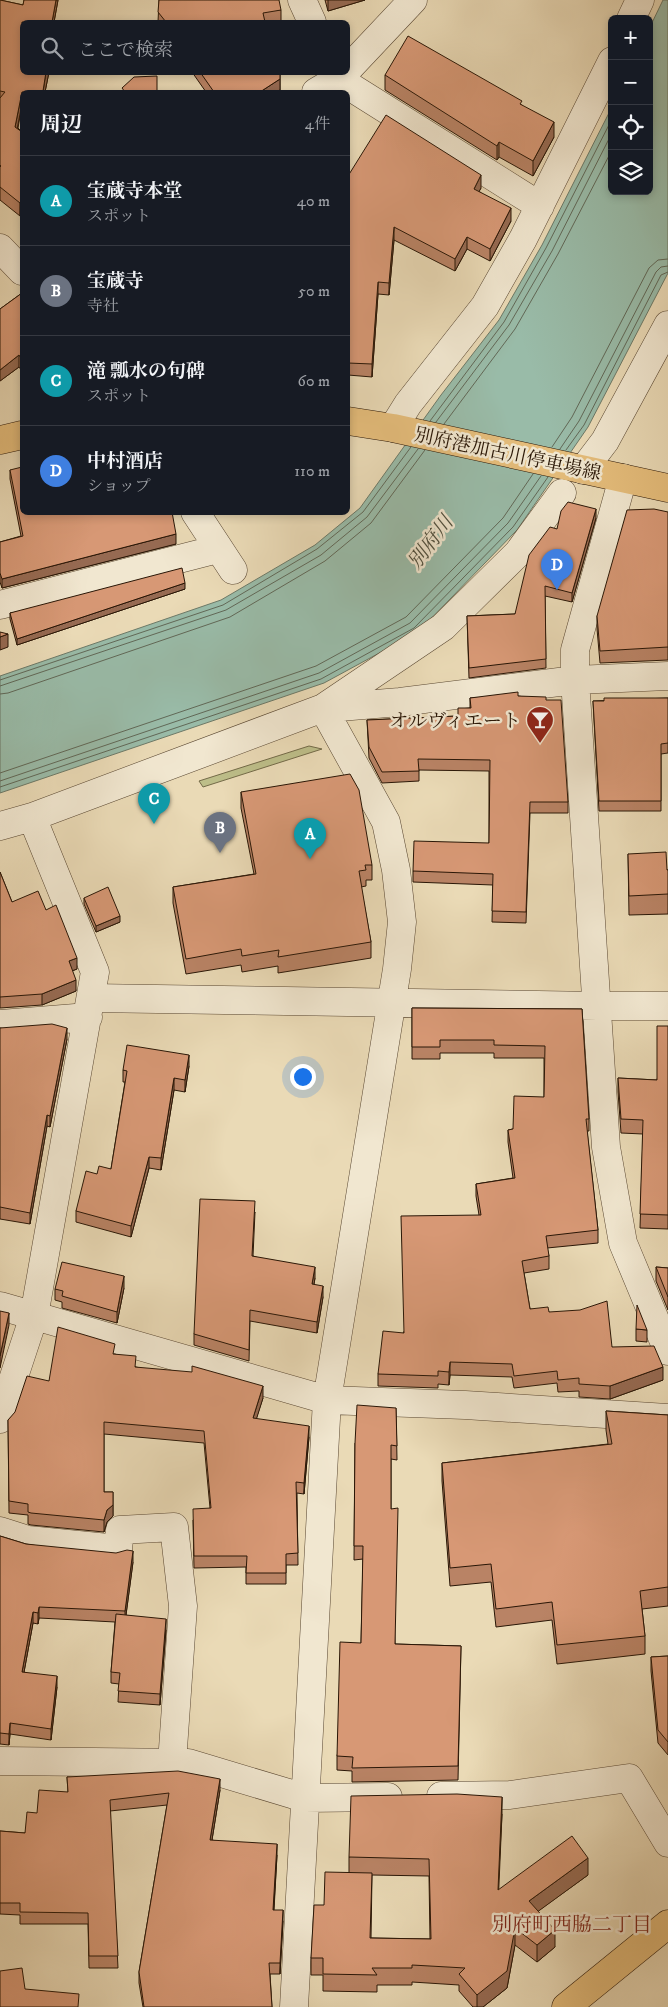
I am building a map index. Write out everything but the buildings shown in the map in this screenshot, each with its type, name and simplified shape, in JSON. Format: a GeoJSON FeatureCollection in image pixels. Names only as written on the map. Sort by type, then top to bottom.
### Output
{"type":"FeatureCollection","features":[{"type":"Feature","properties":{"kind":"main road","name":"別府港加古川停車場線"},"geometry":{"type":"LineString","coordinates":[[350,421],[393,428],[668,488]]}},
{"type":"Feature","properties":{"kind":"main road"},"geometry":{"type":"LineString","coordinates":[[0,440],[20,435]]}},
{"type":"Feature","properties":{"kind":"main road"},"geometry":{"type":"LineString","coordinates":[[566,2007],[668,1924]]}},
{"type":"Feature","properties":{"kind":"street"},"geometry":{"type":"LineString","coordinates":[[302,0],[311,20]]}},
{"type":"Feature","properties":{"kind":"street"},"geometry":{"type":"LineString","coordinates":[[350,63],[413,0]]}},
{"type":"Feature","properties":{"kind":"street"},"geometry":{"type":"LineString","coordinates":[[633,15],[640,0]]}},
{"type":"Feature","properties":{"kind":"street"},"geometry":{"type":"LineString","coordinates":[[393,428],[408,404],[484,306],[540,206],[608,69]]}},
{"type":"Feature","properties":{"kind":"street"},"geometry":{"type":"LineString","coordinates":[[336,77],[540,206]]}},
{"type":"Feature","properties":{"kind":"street"},"geometry":{"type":"LineString","coordinates":[[0,248],[20,269]]}},
{"type":"Feature","properties":{"kind":"street"},"geometry":{"type":"LineString","coordinates":[[583,470],[605,441],[668,325]]}},
{"type":"Feature","properties":{"kind":"street"},"geometry":{"type":"LineString","coordinates":[[623,478],[575,650],[575,680],[606,1147],[623,1243],[668,1351]]}},
{"type":"Feature","properties":{"kind":"street"},"geometry":{"type":"LineString","coordinates":[[0,826],[32,817],[323,708],[443,627],[518,553],[562,493]]}},
{"type":"Feature","properties":{"kind":"street"},"geometry":{"type":"LineString","coordinates":[[0,605],[226,559],[197,515]]}},
{"type":"Feature","properties":{"kind":"street"},"geometry":{"type":"LineString","coordinates":[[323,708],[400,702],[575,680],[668,676]]}},
{"type":"Feature","properties":{"kind":"street"},"geometry":{"type":"LineString","coordinates":[[294,2007],[327,1400],[392,1002],[402,922],[396,870],[386,822],[323,708]]}},
{"type":"Feature","properties":{"kind":"street"},"geometry":{"type":"LineString","coordinates":[[0,1420],[34,1316],[95,972],[32,817]]}},
{"type":"Feature","properties":{"kind":"street"},"geometry":{"type":"LineString","coordinates":[[0,1024],[89,1007],[392,1002],[668,1006]]}},
{"type":"Feature","properties":{"kind":"street"},"geometry":{"type":"LineString","coordinates":[[0,1306],[327,1400],[465,1405],[668,1418]]}},
{"type":"Feature","properties":{"kind":"street"},"geometry":{"type":"LineString","coordinates":[[0,1531],[28,1540],[118,1549],[120,1530],[174,1527],[183,1606],[172,1763]]}},
{"type":"Feature","properties":{"kind":"street"},"geometry":{"type":"LineString","coordinates":[[0,1761],[188,1763],[306,1798],[510,1795],[629,1778],[668,1844]]}},
{"type":"Feature","properties":{"kind":"green space"},"geometry":{"type":"Polygon","coordinates":[[[309,746],[322,749],[203,787],[199,781],[309,746]]]}},
{"type":"Feature","properties":{"kind":"water","name":"別府川"},"geometry":{"type":"Polygon","coordinates":[[[663,0],[668,0],[668,273],[588,427],[517,530],[418,632],[324,683],[0,793],[0,676],[221,600],[315,545],[360,508],[441,395],[499,320],[542,245],[608,115],[608,195],[653,195],[653,21],[663,0]]]}},
{"type":"Feature","properties":{"kind":"place","name":"中村酒店"},"geometry":{"type":"Point","coordinates":[557,590]}},
{"type":"Feature","properties":{"kind":"place","name":"オルヴィエート"},"geometry":{"type":"Point","coordinates":[540,744]}},
{"type":"Feature","properties":{"kind":"place","name":"滝 瓢水の句碑"},"geometry":{"type":"Point","coordinates":[154,824]}},
{"type":"Feature","properties":{"kind":"place","name":"宝蔵寺"},"geometry":{"type":"Point","coordinates":[220,853]}},
{"type":"Feature","properties":{"kind":"place","name":"宝蔵寺本堂"},"geometry":{"type":"Point","coordinates":[310,859]}},
{"type":"Feature","properties":{"kind":"district","name":"別府町西脇二丁目"},"geometry":{"type":"Point","coordinates":[572,1924]}}]}
